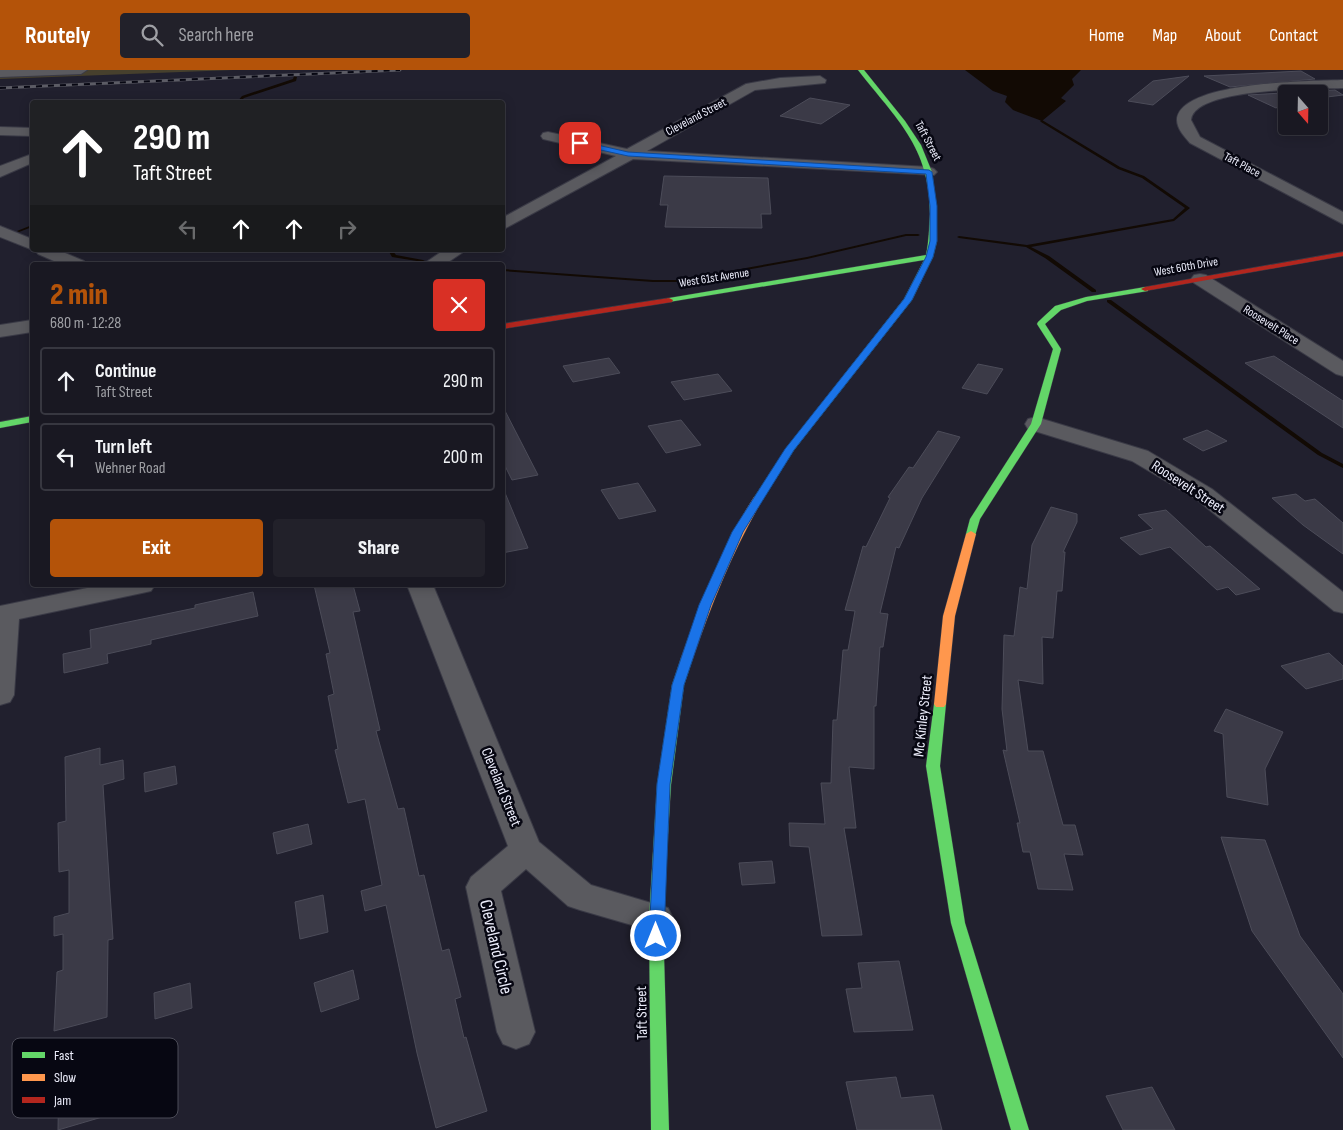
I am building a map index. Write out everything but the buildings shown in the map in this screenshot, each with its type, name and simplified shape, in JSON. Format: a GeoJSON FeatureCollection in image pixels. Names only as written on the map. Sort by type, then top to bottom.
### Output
{"type":"FeatureCollection","features":[{"type":"Feature","properties":{"kind":"main road","name":"Taft Street"},"geometry":{"type":"LineString","coordinates":[[660,1130],[656,918],[664,784],[678,685],[705,605],[738,532],[790,449],[872,346],[910,294],[929,257],[933,241],[933,206],[929,172],[918,145],[903,122],[861,70]]}},
{"type":"Feature","properties":{"kind":"main road","name":"West 60th Drive"},"geometry":{"type":"LineString","coordinates":[[1041,324],[1058,308],[1086,299],[1343,254]]}},
{"type":"Feature","properties":{"kind":"main road","name":"West 61st Avenue"},"geometry":{"type":"LineString","coordinates":[[505,327],[929,257]]}},
{"type":"Feature","properties":{"kind":"main road"},"geometry":{"type":"LineString","coordinates":[[837,272],[868,274],[884,278]]}},
{"type":"Feature","properties":{"kind":"main road"},"geometry":{"type":"LineString","coordinates":[[899,284],[910,294]]}},
{"type":"Feature","properties":{"kind":"main road","name":"Mc Kinley Street"},"geometry":{"type":"LineString","coordinates":[[1020,1130],[958,923],[933,766],[949,616],[975,519],[1036,424],[1057,349],[1041,324]]}},
{"type":"Feature","properties":{"kind":"main road"},"geometry":{"type":"LineString","coordinates":[[0,425],[30,419]]}},
{"type":"Feature","properties":{"kind":"street"},"geometry":{"type":"LineString","coordinates":[[0,74],[81,70]]}},
{"type":"Feature","properties":{"kind":"street","name":"Cleveland Street"},"geometry":{"type":"LineString","coordinates":[[505,223],[751,87],[774,83],[820,80]]}},
{"type":"Feature","properties":{"kind":"street","name":"Taft Place"},"geometry":{"type":"LineString","coordinates":[[1343,84],[1252,89],[1212,97],[1199,102],[1185,114],[1187,130],[1195,140],[1343,219]]}},
{"type":"Feature","properties":{"kind":"street"},"geometry":{"type":"LineString","coordinates":[[0,132],[30,132]]}},
{"type":"Feature","properties":{"kind":"street"},"geometry":{"type":"LineString","coordinates":[[548,136],[628,154],[929,172]]}},
{"type":"Feature","properties":{"kind":"street"},"geometry":{"type":"LineString","coordinates":[[0,172],[30,159]]}},
{"type":"Feature","properties":{"kind":"street"},"geometry":{"type":"LineString","coordinates":[[0,232],[30,244]]}},
{"type":"Feature","properties":{"kind":"street"},"geometry":{"type":"LineString","coordinates":[[49,252],[71,262]]}},
{"type":"Feature","properties":{"kind":"street"},"geometry":{"type":"LineString","coordinates":[[436,262],[454,252]]}},
{"type":"Feature","properties":{"kind":"street","name":"Roosevelt Place"},"geometry":{"type":"LineString","coordinates":[[1200,279],[1343,370]]}},
{"type":"Feature","properties":{"kind":"street"},"geometry":{"type":"LineString","coordinates":[[0,330],[30,326]]}},
{"type":"Feature","properties":{"kind":"street","name":"Roosevelt Street"},"geometry":{"type":"LineString","coordinates":[[1036,424],[1140,456],[1156,465],[1204,494],[1343,605]]}},
{"type":"Feature","properties":{"kind":"street"},"geometry":{"type":"LineString","coordinates":[[0,695],[3,614],[132,587]]}},
{"type":"Feature","properties":{"kind":"street","name":"Cleveland Street"},"geometry":{"type":"LineString","coordinates":[[421,587],[526,850],[580,896],[656,918]]}},
{"type":"Feature","properties":{"kind":"street","name":"Cleveland Circle"},"geometry":{"type":"LineString","coordinates":[[516,1032],[483,887],[526,850]]}},
{"type":"Feature","properties":{"kind":"shaded area"},"geometry":{"type":"Polygon","coordinates":[[[81,70],[233,70],[0,79],[0,74],[81,70]]]}},
{"type":"Feature","properties":{"kind":"shaded area"},"geometry":{"type":"Polygon","coordinates":[[[965,70],[1081,70],[1072,79],[1074,85],[1061,98],[1066,101],[1042,121],[1013,110],[1005,102],[1007,96],[993,91],[965,70]]]}},
{"type":"Feature","properties":{"kind":"waterway"},"geometry":{"type":"LineString","coordinates":[[241,100],[243,97],[295,80],[295,77]]}},
{"type":"Feature","properties":{"kind":"waterway"},"geometry":{"type":"LineString","coordinates":[[1027,246],[1174,220],[1188,208],[1143,177],[1119,168],[1042,121]]}},
{"type":"Feature","properties":{"kind":"waterway"},"geometry":{"type":"LineString","coordinates":[[19,231],[30,227]]}},
{"type":"Feature","properties":{"kind":"waterway"},"geometry":{"type":"LineString","coordinates":[[505,270],[653,281],[679,281],[807,258],[906,235],[918,235]]}},
{"type":"Feature","properties":{"kind":"waterway"},"geometry":{"type":"LineString","coordinates":[[959,237],[1027,246]]}},
{"type":"Feature","properties":{"kind":"waterway"},"geometry":{"type":"LineString","coordinates":[[1027,246],[1047,257],[1094,291]]}},
{"type":"Feature","properties":{"kind":"waterway"},"geometry":{"type":"LineString","coordinates":[[391,252],[394,256],[423,261]]}},
{"type":"Feature","properties":{"kind":"waterway"},"geometry":{"type":"LineString","coordinates":[[1109,301],[1320,454],[1343,466]]}},
{"type":"Feature","properties":{"kind":"railway"},"geometry":{"type":"LineString","coordinates":[[0,88],[400,70]]}},
{"type":"Feature","properties":{"kind":"traffic: fast"},"geometry":{"type":"LineString","coordinates":[[758,499],[790,449],[908,300],[929,257],[933,241],[933,206],[929,172],[918,145],[903,122],[861,70]]}},
{"type":"Feature","properties":{"kind":"traffic: fast"},"geometry":{"type":"LineString","coordinates":[[669,300],[929,257]]}},
{"type":"Feature","properties":{"kind":"traffic: fast"},"geometry":{"type":"LineString","coordinates":[[971,534],[975,519],[1036,424],[1057,349],[1041,324],[1058,308],[1086,299],[1145,289]]}},
{"type":"Feature","properties":{"kind":"traffic: fast"},"geometry":{"type":"LineString","coordinates":[[0,425],[30,419]]}},
{"type":"Feature","properties":{"kind":"traffic: fast"},"geometry":{"type":"LineString","coordinates":[[660,1130],[656,918],[664,785],[678,685],[687,658]]}},
{"type":"Feature","properties":{"kind":"traffic: fast"},"geometry":{"type":"LineString","coordinates":[[940,704],[933,766],[958,923],[1020,1130]]}},
{"type":"Feature","properties":{"kind":"traffic: slow"},"geometry":{"type":"LineString","coordinates":[[687,658],[718,576],[736,537],[758,499]]}},
{"type":"Feature","properties":{"kind":"traffic: slow"},"geometry":{"type":"LineString","coordinates":[[940,704],[949,616],[971,534]]}},
{"type":"Feature","properties":{"kind":"traffic: jam"},"geometry":{"type":"LineString","coordinates":[[1145,289],[1343,254]]}},
{"type":"Feature","properties":{"kind":"traffic: jam"},"geometry":{"type":"LineString","coordinates":[[505,327],[669,300]]}},
{"type":"Feature","properties":{"kind":"route"},"geometry":{"type":"LineString","coordinates":[[580,143],[628,154],[929,172],[933,206],[933,241],[929,257],[908,300],[790,449],[738,532],[705,605],[678,685],[664,784],[656,936]]}}]}
